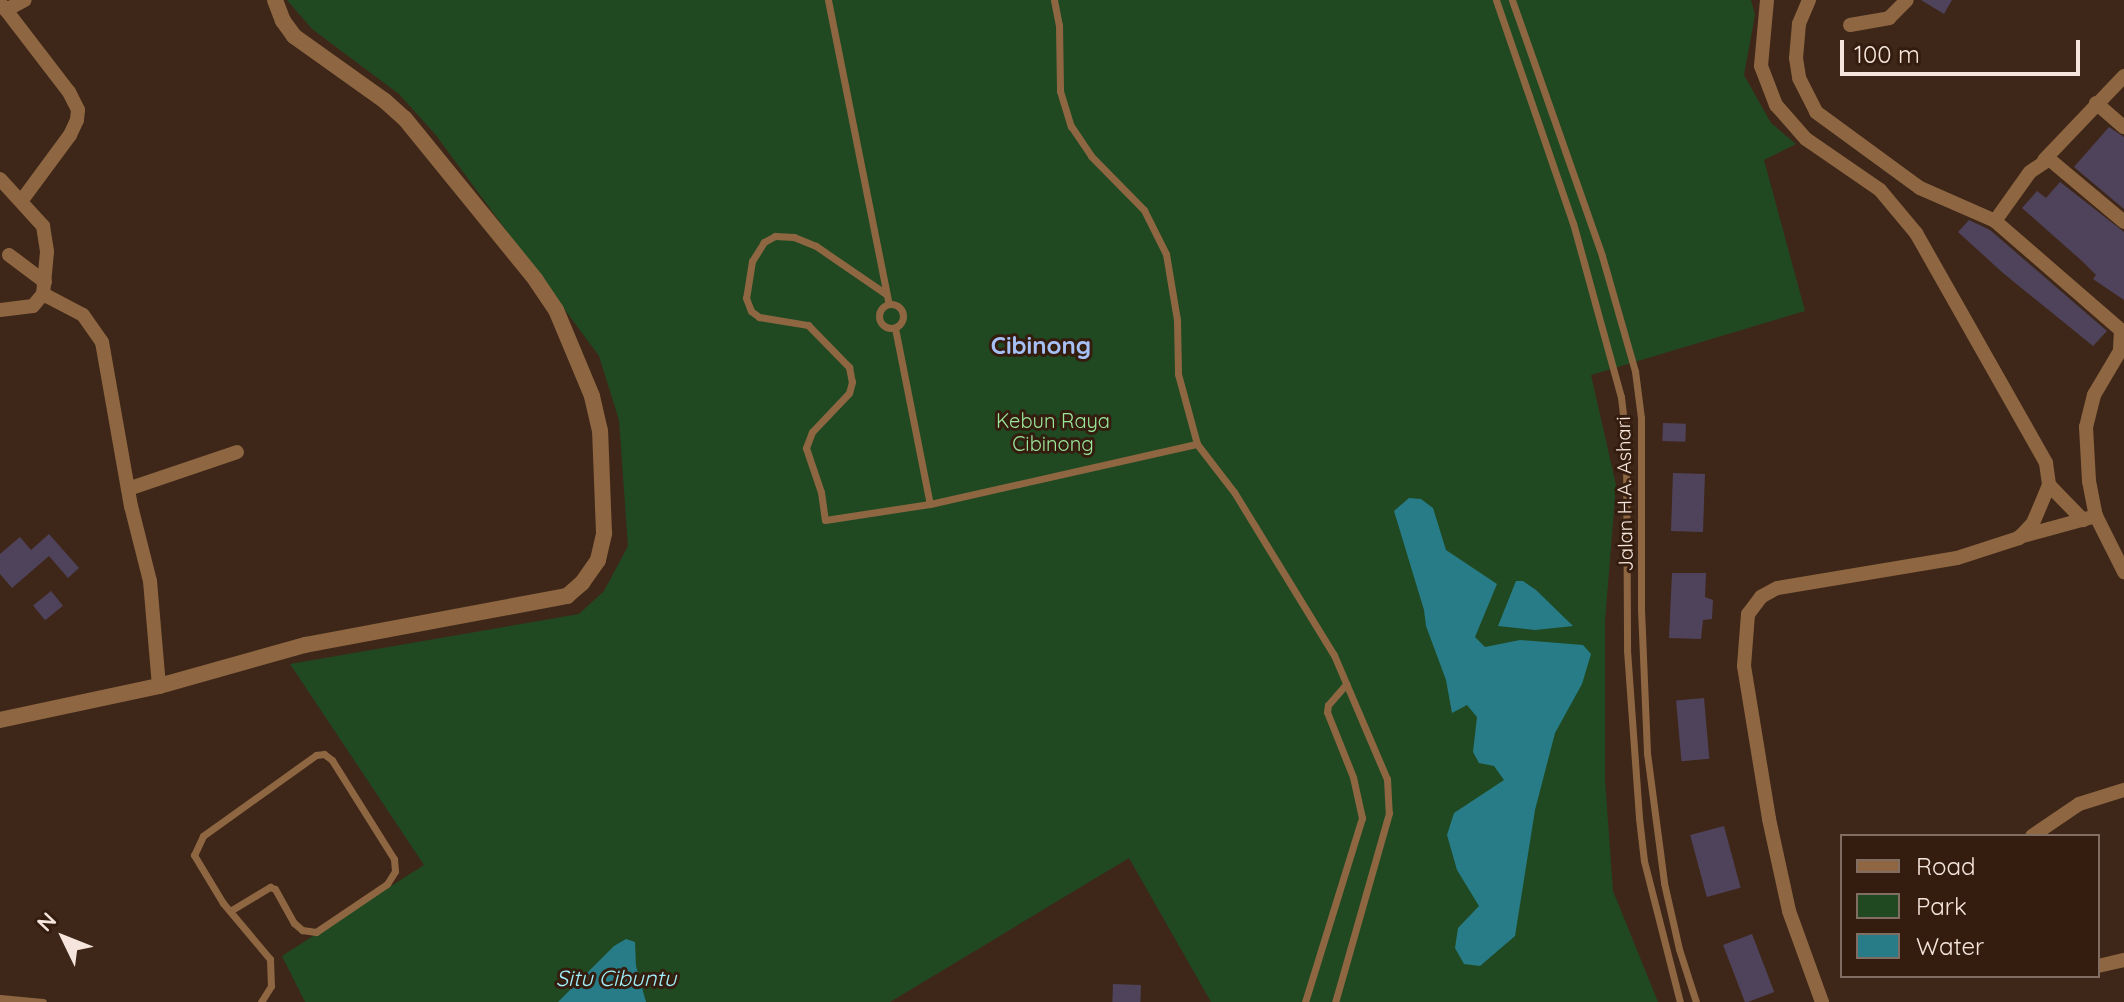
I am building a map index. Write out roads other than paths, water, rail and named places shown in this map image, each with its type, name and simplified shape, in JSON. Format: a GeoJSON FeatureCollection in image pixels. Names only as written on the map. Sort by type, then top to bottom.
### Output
{"type":"FeatureCollection","features":[{"type":"Feature","properties":{"kind":"street"},"geometry":{"type":"LineString","coordinates":[[22,200],[70,135],[78,110],[69,92],[3,6],[25,0]]}},
{"type":"Feature","properties":{"kind":"street"},"geometry":{"type":"LineString","coordinates":[[0,720],[159,686],[305,645],[567,596],[582,583],[598,560],[604,533],[600,431],[565,330],[547,296],[405,119],[385,101],[294,36],[283,21],[275,0]]}},
{"type":"Feature","properties":{"kind":"street"},"geometry":{"type":"LineString","coordinates":[[1767,0],[1761,66],[1776,105],[1806,139],[1880,190],[1916,233],[2046,463],[2049,485],[2043,506],[2019,538]]}},
{"type":"Feature","properties":{"kind":"street"},"geometry":{"type":"LineString","coordinates":[[1809,0],[1799,24],[1796,58],[1799,78],[1811,106],[1864,150],[1920,188],[1995,221],[2112,321],[2123,336],[2122,354],[2094,395],[2087,418],[2090,518]]}},
{"type":"Feature","properties":{"kind":"street"},"geometry":{"type":"LineString","coordinates":[[1850,25],[1889,18],[1907,0]]}},
{"type":"Feature","properties":{"kind":"street"},"geometry":{"type":"LineString","coordinates":[[1995,221],[2030,172],[2124,76]]}},
{"type":"Feature","properties":{"kind":"street"},"geometry":{"type":"LineString","coordinates":[[2096,103],[2124,127]]}},
{"type":"Feature","properties":{"kind":"street"},"geometry":{"type":"LineString","coordinates":[[2044,160],[2061,167],[2124,222]]}},
{"type":"Feature","properties":{"kind":"street"},"geometry":{"type":"LineString","coordinates":[[0,179],[43,226],[46,238],[44,288],[33,306],[0,310]]}},
{"type":"Feature","properties":{"kind":"street"},"geometry":{"type":"LineString","coordinates":[[9,255],[44,288],[83,315],[102,342],[128,489],[150,581],[159,686]]}},
{"type":"Feature","properties":{"kind":"street"},"geometry":{"type":"LineString","coordinates":[[128,489],[237,452]]}},
{"type":"Feature","properties":{"kind":"street"},"geometry":{"type":"LineString","coordinates":[[2049,485],[2090,518],[2124,572]]}},
{"type":"Feature","properties":{"kind":"street"},"geometry":{"type":"LineString","coordinates":[[1822,1002],[1789,911],[1769,819],[1744,666],[1748,614],[1761,597],[1777,588],[1957,558],[2090,518]]}},
{"type":"Feature","properties":{"kind":"street"},"geometry":{"type":"LineString","coordinates":[[2035,834],[2079,804],[2124,790]]}},
{"type":"Feature","properties":{"kind":"street"},"geometry":{"type":"LineString","coordinates":[[2100,966],[2124,960]]}},
{"type":"Feature","properties":{"kind":"lane"},"geometry":{"type":"LineString","coordinates":[[828,0],[886,294],[889,304],[903,311],[903,320],[895,328],[887,328],[879,319],[880,311],[889,304]]}},
{"type":"Feature","properties":{"kind":"lane"},"geometry":{"type":"LineString","coordinates":[[1054,0],[1059,25],[1060,91],[1071,126],[1091,156],[1144,210],[1166,254],[1177,320],[1178,374],[1197,444],[1229,484],[1314,620],[1367,725],[1390,794],[1389,813],[1373,878],[1335,1002]]}},
{"type":"Feature","properties":{"kind":"lane","name":"Jalan H.A. Ashari"},"geometry":{"type":"LineString","coordinates":[[1496,0],[1573,223],[1615,365],[1624,419],[1630,715],[1644,861],[1680,1001]]}},
{"type":"Feature","properties":{"kind":"lane","name":"Jalan H.A. Ashari"},"geometry":{"type":"LineString","coordinates":[[1512,0],[1602,256],[1635,371],[1641,418],[1645,714],[1660,859],[1679,949],[1695,998]]}},
{"type":"Feature","properties":{"kind":"lane"},"geometry":{"type":"LineString","coordinates":[[886,294],[816,246],[794,237],[775,236],[764,242],[752,261],[746,298],[751,311],[759,317],[808,325],[849,367],[852,382],[849,393],[812,432],[806,448],[821,492],[825,520],[930,504],[1197,444]]}},
{"type":"Feature","properties":{"kind":"lane"},"geometry":{"type":"LineString","coordinates":[[895,328],[930,504]]}},
{"type":"Feature","properties":{"kind":"lane"},"geometry":{"type":"LineString","coordinates":[[1624,419],[1641,418]]}},
{"type":"Feature","properties":{"kind":"lane"},"geometry":{"type":"LineString","coordinates":[[1305,1002],[1362,818],[1361,802],[1350,768],[1327,712],[1328,705],[1346,684]]}},
{"type":"Feature","properties":{"kind":"lane"},"geometry":{"type":"LineString","coordinates":[[1630,715],[1645,714]]}},
{"type":"Feature","properties":{"kind":"lane"},"geometry":{"type":"LineString","coordinates":[[230,911],[270,887],[275,889],[294,923],[302,930],[316,932],[387,884],[395,871],[394,859],[332,760],[324,754],[316,755],[198,843],[194,855],[230,911],[270,959],[271,986],[261,1002]]}},
{"type":"Feature","properties":{"kind":"lane"},"geometry":{"type":"LineString","coordinates":[[0,998],[43,1002]]}},
{"type":"Feature","properties":{"kind":"lane"},"geometry":{"type":"LineString","coordinates":[[1680,1001],[1695,998]]}},
{"type":"Feature","properties":{"kind":"water"},"geometry":{"type":"Polygon","coordinates":[[[1409,498],[1421,499],[1433,508],[1446,550],[1497,584],[1475,637],[1485,647],[1520,640],[1583,645],[1591,654],[1582,684],[1555,733],[1535,810],[1515,936],[1480,966],[1464,964],[1455,948],[1458,928],[1479,906],[1457,870],[1447,835],[1454,813],[1504,780],[1494,766],[1479,763],[1473,752],[1477,717],[1467,705],[1452,713],[1446,680],[1426,626],[1394,511],[1409,498]]]}},
{"type":"Feature","properties":{"kind":"water"},"geometry":{"type":"Polygon","coordinates":[[[1516,581],[1523,581],[1536,590],[1573,626],[1535,630],[1498,626],[1516,581]]]}},
{"type":"Feature","properties":{"kind":"water","name":"Situ Cibuntu"},"geometry":{"type":"Polygon","coordinates":[[[626,939],[635,942],[636,966],[646,1002],[558,1002],[614,946],[626,939]]]}},
{"type":"Feature","properties":{"kind":"district","name":"Cibinong"},"geometry":{"type":"Point","coordinates":[1041,346]}},
{"type":"Feature","properties":{"kind":"park label","name":"Kebun Raya Cibinong"},"geometry":{"type":"Point","coordinates":[1053,432]}}]}
